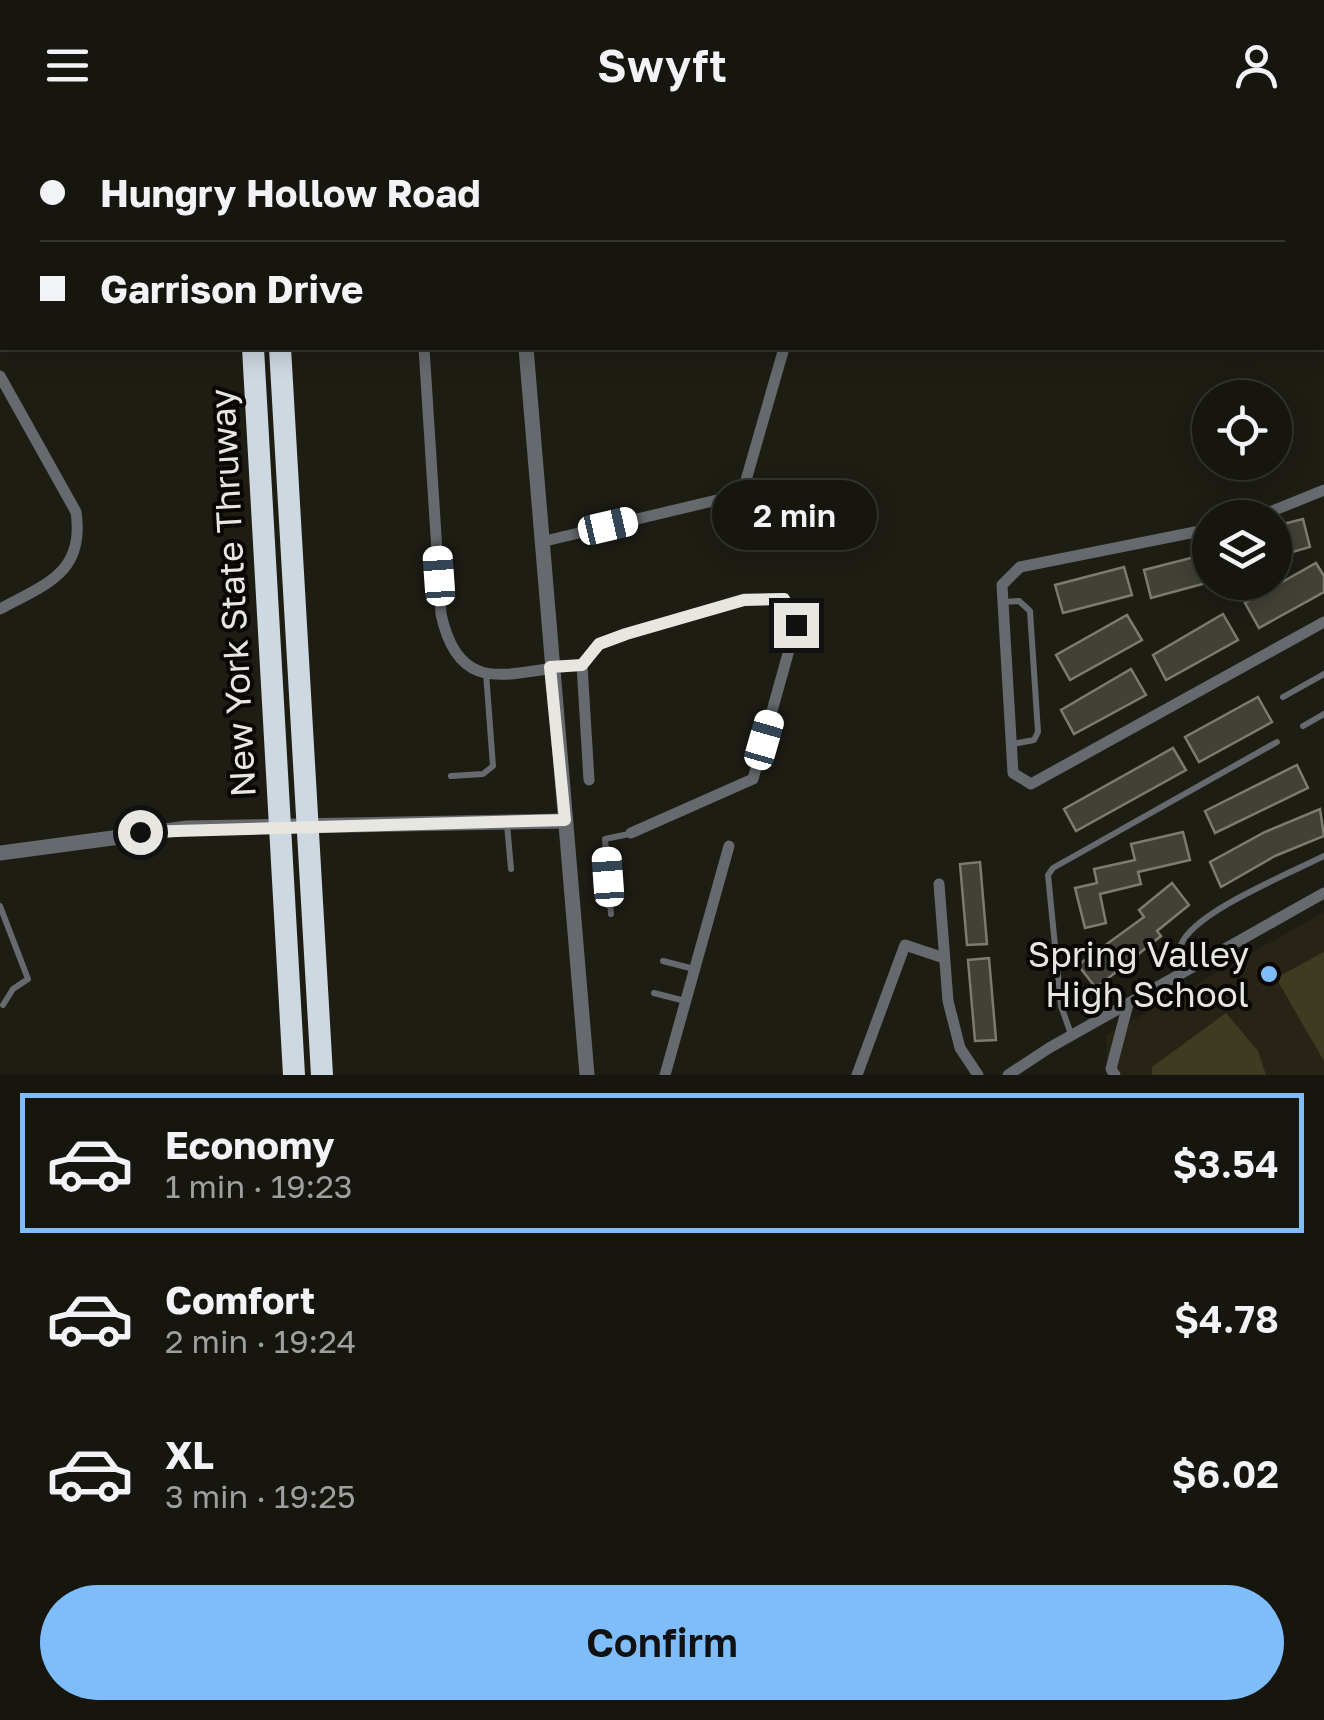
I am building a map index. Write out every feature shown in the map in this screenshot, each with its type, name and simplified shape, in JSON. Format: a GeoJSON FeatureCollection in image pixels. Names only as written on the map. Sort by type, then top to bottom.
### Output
{"type":"FeatureCollection","features":[{"type":"Feature","properties":{"kind":"highway","name":"New York State Thruway"},"geometry":{"type":"LineString","coordinates":[[252,350],[294,1075]]}},
{"type":"Feature","properties":{"kind":"highway","name":"New York State Thruway"},"geometry":{"type":"LineString","coordinates":[[280,350],[322,1075]]}},
{"type":"Feature","properties":{"kind":"street"},"geometry":{"type":"LineString","coordinates":[[424,350],[441,614],[448,643],[460,662],[486,673],[582,665]]}},
{"type":"Feature","properties":{"kind":"street"},"geometry":{"type":"LineString","coordinates":[[526,350],[587,1075]]}},
{"type":"Feature","properties":{"kind":"street"},"geometry":{"type":"LineString","coordinates":[[541,542],[742,494],[783,350]]}},
{"type":"Feature","properties":{"kind":"street"},"geometry":{"type":"LineString","coordinates":[[0,376],[76,512],[78,546],[55,578],[0,610]]}},
{"type":"Feature","properties":{"kind":"street"},"geometry":{"type":"LineString","coordinates":[[1292,503],[1324,490]]}},
{"type":"Feature","properties":{"kind":"street"},"geometry":{"type":"LineString","coordinates":[[1192,533],[1020,567],[1002,585],[1013,774],[1031,784],[1324,622]]}},
{"type":"Feature","properties":{"kind":"street"},"geometry":{"type":"LineString","coordinates":[[589,780],[582,665],[599,644],[744,600],[784,599],[796,625],[753,779],[630,833]]}},
{"type":"Feature","properties":{"kind":"street"},"geometry":{"type":"LineString","coordinates":[[0,853],[165,830],[565,820]]}},
{"type":"Feature","properties":{"kind":"street"},"geometry":{"type":"LineString","coordinates":[[665,1075],[729,846]]}},
{"type":"Feature","properties":{"kind":"street"},"geometry":{"type":"LineString","coordinates":[[939,884],[948,1001],[960,1048],[978,1075]]}},
{"type":"Feature","properties":{"kind":"street"},"geometry":{"type":"LineString","coordinates":[[1014,1073],[1071,1035],[1324,892]]}},
{"type":"Feature","properties":{"kind":"street"},"geometry":{"type":"LineString","coordinates":[[857,1075],[905,944],[944,958]]}},
{"type":"Feature","properties":{"kind":"street"},"geometry":{"type":"LineString","coordinates":[[1115,1075],[1111,1069],[1128,1004]]}},
{"type":"Feature","properties":{"kind":"lane"},"geometry":{"type":"LineString","coordinates":[[1003,602],[1019,601],[1030,611],[1037,714],[1036,738],[1011,744]]}},
{"type":"Feature","properties":{"kind":"lane"},"geometry":{"type":"LineString","coordinates":[[451,776],[483,774],[493,766],[486,673]]}},
{"type":"Feature","properties":{"kind":"lane"},"geometry":{"type":"LineString","coordinates":[[1283,698],[1324,674]]}},
{"type":"Feature","properties":{"kind":"lane"},"geometry":{"type":"LineString","coordinates":[[1303,726],[1324,714]]}},
{"type":"Feature","properties":{"kind":"lane"},"geometry":{"type":"LineString","coordinates":[[1071,1035],[1061,1006],[1048,875],[1053,868],[1277,742]]}},
{"type":"Feature","properties":{"kind":"lane"},"geometry":{"type":"LineString","coordinates":[[507,822],[512,869]]}},
{"type":"Feature","properties":{"kind":"lane"},"geometry":{"type":"LineString","coordinates":[[611,914],[606,839],[630,833]]}},
{"type":"Feature","properties":{"kind":"lane"},"geometry":{"type":"LineString","coordinates":[[1188,970],[1182,946],[1188,932],[1221,910],[1324,856]]}},
{"type":"Feature","properties":{"kind":"lane"},"geometry":{"type":"LineString","coordinates":[[0,906],[28,980],[13,989],[3,1005]]}},
{"type":"Feature","properties":{"kind":"lane"},"geometry":{"type":"LineString","coordinates":[[663,961],[695,970]]}},
{"type":"Feature","properties":{"kind":"lane"},"geometry":{"type":"LineString","coordinates":[[654,993],[686,1001]]}},
{"type":"Feature","properties":{"kind":"shaded area","name":"Spring Valley High School"},"geometry":{"type":"Polygon","coordinates":[[[1324,912],[1324,1075],[1108,1075],[1106,1035],[1324,912]]]}},
{"type":"Feature","properties":{"kind":"shaded area"},"geometry":{"type":"Polygon","coordinates":[[[1324,952],[1324,1061],[1276,978],[1324,952]]]}},
{"type":"Feature","properties":{"kind":"shaded area"},"geometry":{"type":"Polygon","coordinates":[[[1226,1013],[1258,1051],[1266,1075],[1152,1075],[1152,1067],[1226,1013]]]}},
{"type":"Feature","properties":{"kind":"building"},"geometry":{"type":"Polygon","coordinates":[[[1303,519],[1310,547],[1292,552],[1292,522],[1303,519]]]}},
{"type":"Feature","properties":{"kind":"building"},"geometry":{"type":"Polygon","coordinates":[[[1192,558],[1192,587],[1151,598],[1144,570],[1192,558]]]}},
{"type":"Feature","properties":{"kind":"building"},"geometry":{"type":"Polygon","coordinates":[[[1316,563],[1324,576],[1324,592],[1259,628],[1245,603],[1292,600],[1292,577],[1316,563]]]}},
{"type":"Feature","properties":{"kind":"building"},"geometry":{"type":"Polygon","coordinates":[[[1124,567],[1132,595],[1063,613],[1055,585],[1124,567]]]}},
{"type":"Feature","properties":{"kind":"building"},"geometry":{"type":"Polygon","coordinates":[[[1223,614],[1238,640],[1166,680],[1153,655],[1223,614]]]}},
{"type":"Feature","properties":{"kind":"building"},"geometry":{"type":"Polygon","coordinates":[[[1127,615],[1142,640],[1070,680],[1056,655],[1127,615]]]}},
{"type":"Feature","properties":{"kind":"building"},"geometry":{"type":"Polygon","coordinates":[[[1131,669],[1146,695],[1074,734],[1061,710],[1131,669]]]}},
{"type":"Feature","properties":{"kind":"building"},"geometry":{"type":"Polygon","coordinates":[[[1258,697],[1272,722],[1199,762],[1185,737],[1258,697]]]}},
{"type":"Feature","properties":{"kind":"building"},"geometry":{"type":"Polygon","coordinates":[[[1173,748],[1186,770],[1076,831],[1064,809],[1173,748]]]}},
{"type":"Feature","properties":{"kind":"building"},"geometry":{"type":"Polygon","coordinates":[[[1297,765],[1308,788],[1215,833],[1205,811],[1297,765]]]}},
{"type":"Feature","properties":{"kind":"building"},"geometry":{"type":"Polygon","coordinates":[[[1320,809],[1324,836],[1275,856],[1221,887],[1210,862],[1265,832],[1320,809]]]}},
{"type":"Feature","properties":{"kind":"building"},"geometry":{"type":"Polygon","coordinates":[[[1183,832],[1190,860],[1138,872],[1141,884],[1100,894],[1106,923],[1085,928],[1075,888],[1097,883],[1094,869],[1135,860],[1131,844],[1183,832]]]}},
{"type":"Feature","properties":{"kind":"building"},"geometry":{"type":"Polygon","coordinates":[[[980,862],[987,944],[967,945],[960,864],[980,862]]]}},
{"type":"Feature","properties":{"kind":"building"},"geometry":{"type":"Polygon","coordinates":[[[1172,883],[1189,905],[1157,931],[1161,936],[1096,988],[1078,965],[1144,917],[1139,910],[1172,883]]]}},
{"type":"Feature","properties":{"kind":"building"},"geometry":{"type":"Polygon","coordinates":[[[989,958],[996,1040],[975,1041],[968,960],[989,958]]]}},
{"type":"Feature","properties":{"kind":"place","name":"Spring Valley High School"},"geometry":{"type":"Point","coordinates":[1269,974]}},
{"type":"Feature","properties":{"kind":"route"},"geometry":{"type":"LineString","coordinates":[[140,832],[565,820],[550,667],[582,665],[599,644],[767,596],[784,599],[796,625]]}}]}
